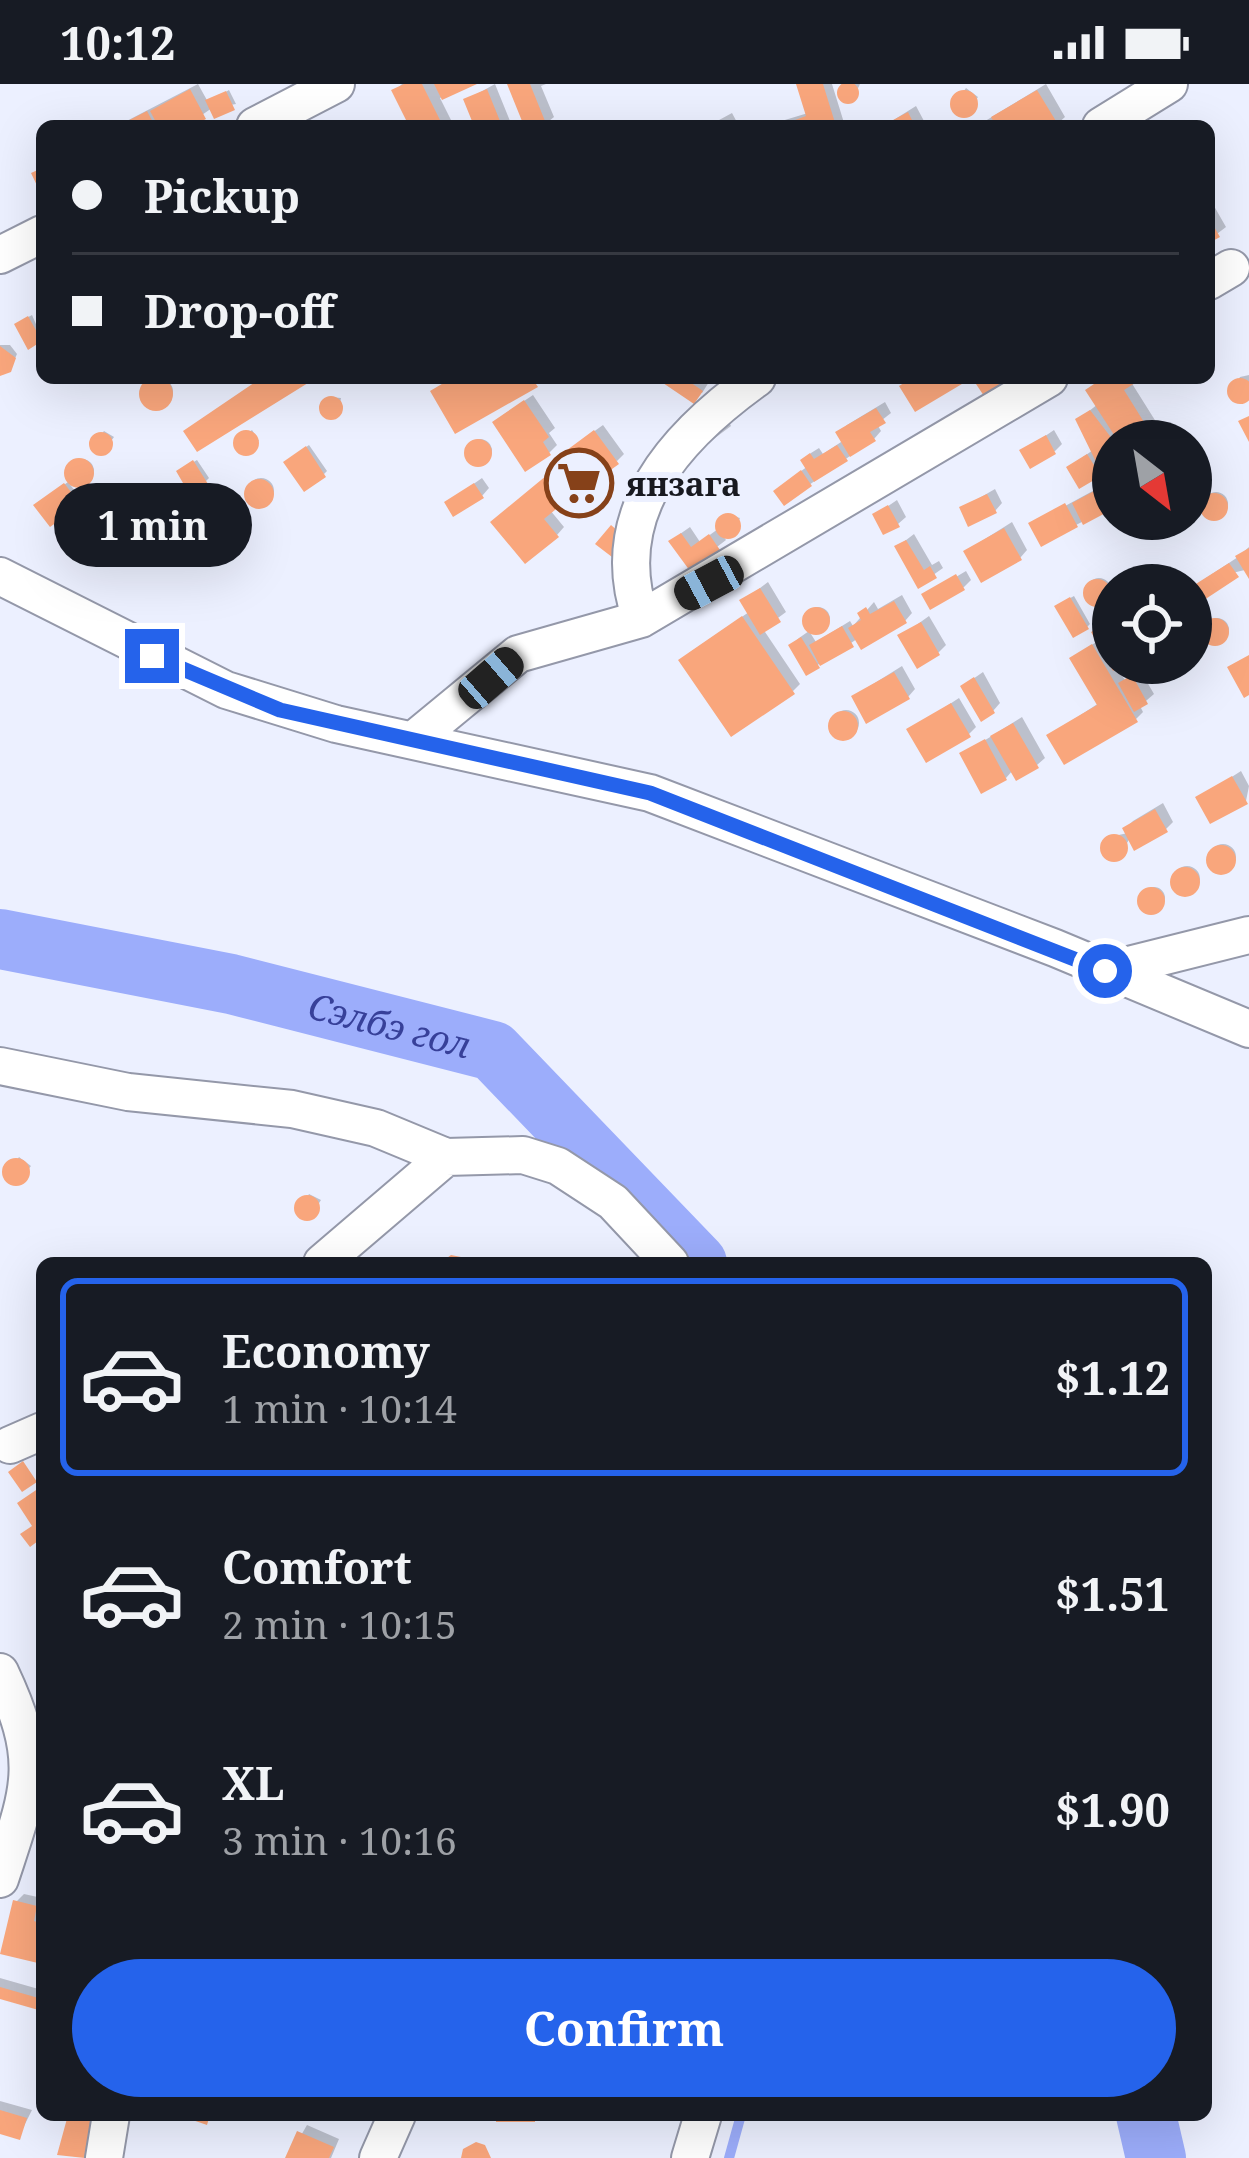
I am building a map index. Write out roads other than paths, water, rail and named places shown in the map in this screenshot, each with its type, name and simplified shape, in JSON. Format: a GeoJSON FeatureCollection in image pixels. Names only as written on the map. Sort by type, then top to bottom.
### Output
{"type":"FeatureCollection","features":[{"type":"Feature","properties":{"kind":"street"},"geometry":{"type":"LineString","coordinates":[[266,120],[335,84]]}},
{"type":"Feature","properties":{"kind":"street"},"geometry":{"type":"LineString","coordinates":[[1111,120],[1169,84]]}},
{"type":"Feature","properties":{"kind":"street"},"geometry":{"type":"LineString","coordinates":[[0,255],[36,237]]}},
{"type":"Feature","properties":{"kind":"street"},"geometry":{"type":"LineString","coordinates":[[641,619],[627,578],[650,487],[679,441],[750,384]]}},
{"type":"Feature","properties":{"kind":"street"},"geometry":{"type":"LineString","coordinates":[[416,737],[518,654],[641,619],[1039,384]]}},
{"type":"Feature","properties":{"kind":"street"},"geometry":{"type":"LineString","coordinates":[[0,576],[226,690],[336,724],[416,737],[650,793],[1249,1029]]}},
{"type":"Feature","properties":{"kind":"street"},"geometry":{"type":"LineString","coordinates":[[1105,971],[1249,934]]}},
{"type":"Feature","properties":{"kind":"street"},"geometry":{"type":"LineString","coordinates":[[0,1066],[128,1092],[292,1109],[376,1128],[446,1157],[523,1155],[558,1166],[613,1202],[664,1257]]}},
{"type":"Feature","properties":{"kind":"street"},"geometry":{"type":"LineString","coordinates":[[329,1257],[446,1157]]}},
{"type":"Feature","properties":{"kind":"street"},"geometry":{"type":"LineString","coordinates":[[0,1672],[24,1722],[32,1783],[0,1879]]}},
{"type":"Feature","properties":{"kind":"street"},"geometry":{"type":"LineString","coordinates":[[104,2158],[110,2121]]}},
{"type":"Feature","properties":{"kind":"street"},"geometry":{"type":"LineString","coordinates":[[378,2158],[394,2121]]}},
{"type":"Feature","properties":{"kind":"street"},"geometry":{"type":"LineString","coordinates":[[690,2158],[701,2121]]}},
{"type":"Feature","properties":{"kind":"waterway","name":"Сэлбэ гол"},"geometry":{"type":"LineString","coordinates":[[0,939],[231,984],[493,1051],[691,1257]]}},
{"type":"Feature","properties":{"kind":"waterway","name":"Сэлбэ гол"},"geometry":{"type":"LineString","coordinates":[[729,2158],[739,2121]]}},
{"type":"Feature","properties":{"kind":"waterway","name":"Сэлбэ гол"},"geometry":{"type":"LineString","coordinates":[[1147,2121],[1156,2158]]}},
{"type":"Feature","properties":{"kind":"place","name":"янзага"},"geometry":{"type":"Point","coordinates":[579,483]}}]}
